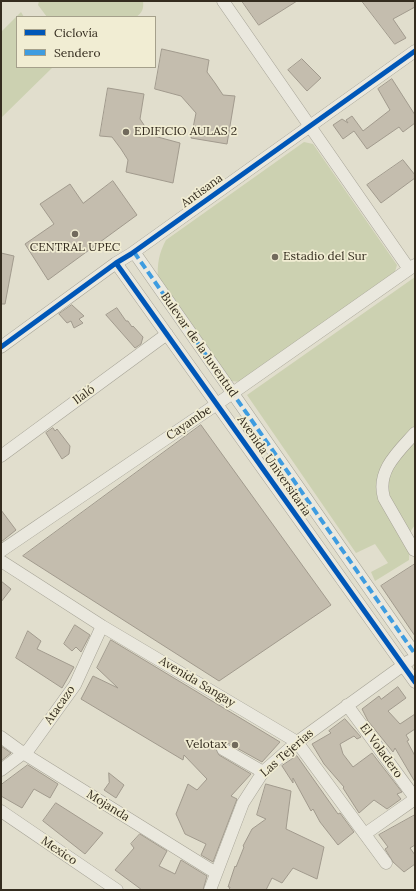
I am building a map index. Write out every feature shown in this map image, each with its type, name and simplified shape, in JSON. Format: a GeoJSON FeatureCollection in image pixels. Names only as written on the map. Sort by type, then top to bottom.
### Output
{"type":"FeatureCollection","features":[{"type":"Feature","properties":{"kind":"street"},"geometry":{"type":"LineString","coordinates":[[223,1],[310,126],[412,267]]}},
{"type":"Feature","properties":{"kind":"street","name":"Antisana"},"geometry":{"type":"LineString","coordinates":[[1,347],[116,263],[134,252],[415,50]]}},
{"type":"Feature","properties":{"kind":"street","name":"Bulevar de la Juventud"},"geometry":{"type":"LineString","coordinates":[[134,252],[415,655]]}},
{"type":"Feature","properties":{"kind":"street","name":"Avenida Universitaria"},"geometry":{"type":"LineString","coordinates":[[116,263],[415,682]]}},
{"type":"Feature","properties":{"kind":"street","name":"Cayambe"},"geometry":{"type":"LineString","coordinates":[[1,551],[217,404],[412,267]]}},
{"type":"Feature","properties":{"kind":"street","name":"Ilaló"},"geometry":{"type":"LineString","coordinates":[[1,456],[167,334]]}},
{"type":"Feature","properties":{"kind":"street"},"geometry":{"type":"LineString","coordinates":[[415,434],[391,458],[386,469],[382,491],[386,503],[415,548]]}},
{"type":"Feature","properties":{"kind":"street","name":"Avenida Sangay"},"geometry":{"type":"LineString","coordinates":[[1,561],[102,626],[297,742],[386,863]]}},
{"type":"Feature","properties":{"kind":"street","name":"Atacazo"},"geometry":{"type":"LineString","coordinates":[[1,770],[29,749],[75,685],[102,626]]}},
{"type":"Feature","properties":{"kind":"street","name":"Las Tejerias"},"geometry":{"type":"LineString","coordinates":[[210,890],[243,803],[263,772],[297,742],[415,655]]}},
{"type":"Feature","properties":{"kind":"street","name":"El Voladero"},"geometry":{"type":"LineString","coordinates":[[347,705],[415,798]]}},
{"type":"Feature","properties":{"kind":"street","name":"Mojanda"},"geometry":{"type":"LineString","coordinates":[[1,737],[23,753],[216,873]]}},
{"type":"Feature","properties":{"kind":"street"},"geometry":{"type":"LineString","coordinates":[[223,749],[263,772]]}},
{"type":"Feature","properties":{"kind":"street"},"geometry":{"type":"LineString","coordinates":[[365,834],[415,798]]}},
{"type":"Feature","properties":{"kind":"street","name":"Mexico"},"geometry":{"type":"LineString","coordinates":[[1,811],[117,890]]}},
{"type":"Feature","properties":{"kind":"green space"},"geometry":{"type":"Polygon","coordinates":[[[39,1],[143,1],[143,9],[137,16],[46,16],[38,5],[39,1]]]}},
{"type":"Feature","properties":{"kind":"green space"},"geometry":{"type":"Polygon","coordinates":[[[21,12],[23,16],[17,16],[21,12]]]}},
{"type":"Feature","properties":{"kind":"green space"},"geometry":{"type":"Polygon","coordinates":[[[16,17],[16,68],[52,68],[1,118],[1,32],[16,17]]]}},
{"type":"Feature","properties":{"kind":"green space","name":"Estadio del Sur"},"geometry":{"type":"Polygon","coordinates":[[[304,142],[313,144],[397,265],[394,275],[241,382],[231,381],[158,279],[158,263],[160,254],[166,240],[304,142]]]}},
{"type":"Feature","properties":{"kind":"green space"},"geometry":{"type":"Polygon","coordinates":[[[415,277],[415,525],[410,532],[409,560],[375,581],[371,572],[388,563],[375,544],[356,553],[247,395],[415,277]]]}},
{"type":"Feature","properties":{"kind":"building"},"geometry":{"type":"Polygon","coordinates":[[[242,1],[297,1],[259,25],[242,1]]]}},
{"type":"Feature","properties":{"kind":"building"},"geometry":{"type":"Polygon","coordinates":[[[362,1],[415,1],[415,7],[393,19],[406,38],[395,44],[362,1]]]}},
{"type":"Feature","properties":{"kind":"building"},"geometry":{"type":"Polygon","coordinates":[[[162,49],[209,60],[207,72],[223,95],[235,96],[227,144],[191,138],[196,113],[181,96],[155,89],[162,49]]]}},
{"type":"Feature","properties":{"kind":"building"},"geometry":{"type":"Polygon","coordinates":[[[302,59],[321,78],[307,91],[288,70],[302,59]]]}},
{"type":"Feature","properties":{"kind":"building"},"geometry":{"type":"Polygon","coordinates":[[[392,79],[415,115],[415,123],[403,132],[399,127],[367,149],[354,131],[343,139],[333,125],[342,119],[348,123],[346,120],[352,116],[363,131],[390,110],[378,89],[392,79]]]}},
{"type":"Feature","properties":{"kind":"building","name":"EDIFICIO AULAS 2"},"geometry":{"type":"Polygon","coordinates":[[[108,88],[144,94],[140,119],[146,128],[154,136],[180,143],[173,183],[126,172],[128,160],[121,149],[112,137],[100,136],[108,88]]]}},
{"type":"Feature","properties":{"kind":"building"},"geometry":{"type":"Polygon","coordinates":[[[403,160],[415,175],[415,178],[381,203],[367,185],[403,160]]]}},
{"type":"Feature","properties":{"kind":"building","name":"CENTRAL UPEC"},"geometry":{"type":"Polygon","coordinates":[[[113,181],[137,215],[48,280],[25,244],[54,224],[40,204],[70,184],[83,203],[113,181]]]}},
{"type":"Feature","properties":{"kind":"building"},"geometry":{"type":"Polygon","coordinates":[[[1,253],[14,256],[5,304],[1,304],[1,253]]]}},
{"type":"Feature","properties":{"kind":"building"},"geometry":{"type":"Polygon","coordinates":[[[72,305],[84,316],[79,319],[83,323],[74,328],[71,321],[67,323],[59,314],[72,305]]]}},
{"type":"Feature","properties":{"kind":"building"},"geometry":{"type":"Polygon","coordinates":[[[117,308],[126,321],[128,321],[143,337],[141,344],[135,348],[106,315],[117,308]]]}},
{"type":"Feature","properties":{"kind":"building"},"geometry":{"type":"Polygon","coordinates":[[[201,425],[331,605],[219,681],[23,556],[201,425]]]}},
{"type":"Feature","properties":{"kind":"building"},"geometry":{"type":"Polygon","coordinates":[[[53,428],[55,431],[57,429],[70,446],[69,454],[62,459],[46,433],[53,428]]]}},
{"type":"Feature","properties":{"kind":"building"},"geometry":{"type":"Polygon","coordinates":[[[1,510],[16,530],[1,542],[1,510]]]}},
{"type":"Feature","properties":{"kind":"building"},"geometry":{"type":"Polygon","coordinates":[[[415,564],[415,636],[381,586],[415,564]]]}},
{"type":"Feature","properties":{"kind":"building"},"geometry":{"type":"Polygon","coordinates":[[[1,581],[11,589],[1,602],[1,581]]]}},
{"type":"Feature","properties":{"kind":"building"},"geometry":{"type":"Polygon","coordinates":[[[75,625],[90,635],[81,652],[76,647],[72,651],[64,644],[75,625]]]}},
{"type":"Feature","properties":{"kind":"building"},"geometry":{"type":"Polygon","coordinates":[[[28,631],[41,641],[37,649],[74,667],[62,688],[16,658],[28,631]]]}},
{"type":"Feature","properties":{"kind":"building"},"geometry":{"type":"Polygon","coordinates":[[[111,640],[280,742],[262,762],[226,742],[220,742],[216,746],[219,755],[251,774],[231,796],[237,799],[213,862],[201,855],[206,844],[185,834],[176,814],[188,784],[197,790],[207,779],[184,755],[183,760],[81,699],[93,676],[118,688],[97,668],[111,640]]]}},
{"type":"Feature","properties":{"kind":"building"},"geometry":{"type":"Polygon","coordinates":[[[398,687],[406,698],[388,711],[400,724],[415,714],[415,729],[406,735],[409,740],[407,741],[415,756],[415,782],[395,748],[393,752],[368,721],[362,709],[379,696],[381,699],[398,687]]]}},
{"type":"Feature","properties":{"kind":"building"},"geometry":{"type":"Polygon","coordinates":[[[345,719],[361,737],[357,739],[354,736],[340,744],[343,754],[353,767],[372,753],[402,792],[397,794],[401,799],[387,809],[374,800],[359,813],[343,788],[344,787],[324,764],[312,744],[331,733],[329,731],[345,719]]]}},
{"type":"Feature","properties":{"kind":"building"},"geometry":{"type":"Polygon","coordinates":[[[1,746],[11,753],[1,761],[1,746]]]}},
{"type":"Feature","properties":{"kind":"building"},"geometry":{"type":"Polygon","coordinates":[[[297,756],[338,814],[340,813],[354,832],[338,845],[320,822],[313,809],[311,811],[293,778],[293,783],[282,766],[297,756]]]}},
{"type":"Feature","properties":{"kind":"building"},"geometry":{"type":"Polygon","coordinates":[[[28,765],[58,784],[50,798],[34,789],[22,808],[1,796],[1,785],[28,765]]]}},
{"type":"Feature","properties":{"kind":"building"},"geometry":{"type":"Polygon","coordinates":[[[109,773],[124,785],[116,798],[104,790],[109,783],[109,773]]]}},
{"type":"Feature","properties":{"kind":"building"},"geometry":{"type":"Polygon","coordinates":[[[266,784],[291,791],[286,829],[324,847],[317,879],[293,868],[282,883],[272,878],[266,890],[229,890],[230,887],[228,887],[235,866],[236,867],[244,847],[243,846],[252,829],[266,819],[257,815],[266,784]]]}},
{"type":"Feature","properties":{"kind":"building"},"geometry":{"type":"Polygon","coordinates":[[[56,803],[103,833],[85,854],[43,821],[56,803]]]}},
{"type":"Feature","properties":{"kind":"building"},"geometry":{"type":"Polygon","coordinates":[[[415,815],[415,845],[410,848],[415,855],[415,864],[404,872],[393,862],[385,849],[388,847],[379,835],[415,815]]]}},
{"type":"Feature","properties":{"kind":"building"},"geometry":{"type":"Polygon","coordinates":[[[140,834],[167,851],[159,866],[175,874],[181,860],[207,876],[203,890],[142,890],[115,870],[134,848],[131,844],[140,834]]]}},
{"type":"Feature","properties":{"kind":"marked path"},"geometry":{"type":"LineString","coordinates":[[134,252],[415,654]]}},
{"type":"Feature","properties":{"kind":"cycle path"},"geometry":{"type":"LineString","coordinates":[[1,347],[116,263],[131,254],[415,51]]}},
{"type":"Feature","properties":{"kind":"cycle path"},"geometry":{"type":"LineString","coordinates":[[116,263],[415,682]]}},
{"type":"Feature","properties":{"kind":"place","name":"EDIFICIO AULAS 2"},"geometry":{"type":"Point","coordinates":[126,132]}},
{"type":"Feature","properties":{"kind":"place","name":"CENTRAL UPEC"},"geometry":{"type":"Point","coordinates":[75,234]}},
{"type":"Feature","properties":{"kind":"place","name":"Estadio del Sur"},"geometry":{"type":"Point","coordinates":[275,257]}},
{"type":"Feature","properties":{"kind":"place","name":"Velotax"},"geometry":{"type":"Point","coordinates":[235,745]}}]}
